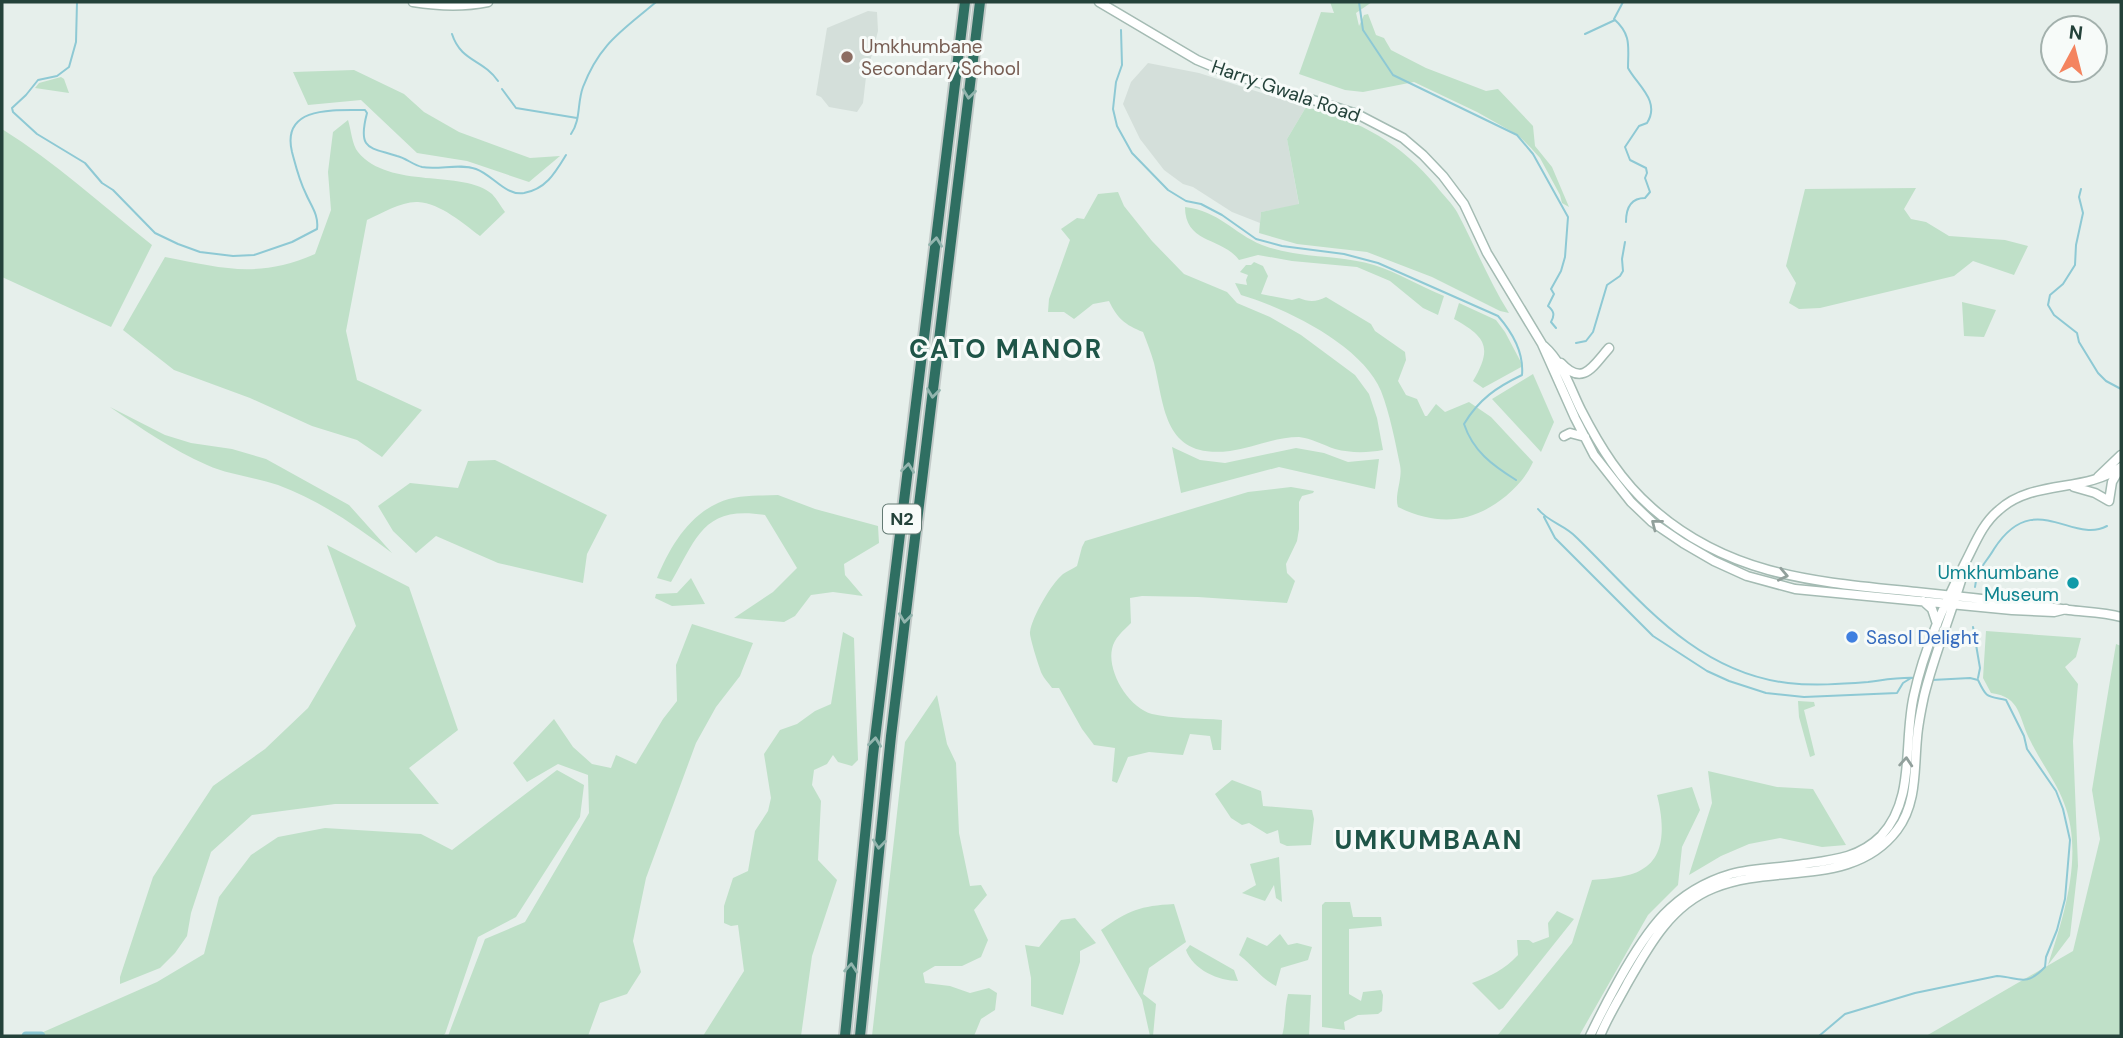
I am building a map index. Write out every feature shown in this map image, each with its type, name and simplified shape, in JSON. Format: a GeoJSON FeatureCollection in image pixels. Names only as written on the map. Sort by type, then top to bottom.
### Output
{"type":"FeatureCollection","features":[{"type":"Feature","properties":{"kind":"highway","name":"N2"},"geometry":{"type":"LineString","coordinates":[[845,1036],[873,755],[965,2]]}},
{"type":"Feature","properties":{"kind":"highway","name":"N2"},"geometry":{"type":"LineString","coordinates":[[860,1036],[891,736],[980,2]]}},
{"type":"Feature","properties":{"kind":"main road"},"geometry":{"type":"LineString","coordinates":[[414,2],[430,5],[472,5],[488,2]]}},
{"type":"Feature","properties":{"kind":"main road","name":"Harry Gwala Road"},"geometry":{"type":"LineString","coordinates":[[1099,2],[1197,60],[1228,73],[1357,114],[1402,138],[1443,176],[1464,204],[1487,253],[1542,344],[1594,455],[1631,502],[1652,522],[1714,561],[1747,576],[1795,589],[1923,601],[1951,600]]}},
{"type":"Feature","properties":{"kind":"main road","name":"Harry Gwala Road"},"geometry":{"type":"LineString","coordinates":[[1542,344],[1557,358],[1603,450],[1617,471],[1649,506],[1698,541],[1745,564],[1787,576],[1951,600]]}},
{"type":"Feature","properties":{"kind":"main road"},"geometry":{"type":"LineString","coordinates":[[1557,358],[1571,373],[1579,375],[1587,372],[1609,348]]}},
{"type":"Feature","properties":{"kind":"main road"},"geometry":{"type":"LineString","coordinates":[[1564,436],[1570,433],[1585,437]]}},
{"type":"Feature","properties":{"kind":"main road"},"geometry":{"type":"LineString","coordinates":[[2098,477],[2121,455]]}},
{"type":"Feature","properties":{"kind":"main road"},"geometry":{"type":"LineString","coordinates":[[1600,1036],[1654,938],[1670,919],[1694,898],[1715,887],[1741,880],[1847,866],[1868,856],[1896,832],[1904,820],[1912,795],[1924,695],[1948,623],[1951,600],[1965,562],[1982,529],[2007,503],[2033,492],[2106,476],[2121,467]]}},
{"type":"Feature","properties":{"kind":"main road"},"geometry":{"type":"LineString","coordinates":[[2068,486],[2095,493],[2109,501],[2112,482],[2121,467]]}},
{"type":"Feature","properties":{"kind":"main road"},"geometry":{"type":"LineString","coordinates":[[1591,1036],[1598,1017],[1649,930],[1668,908],[1681,898],[1731,874],[1828,862],[1851,856],[1868,848],[1882,835],[1898,813],[1904,792],[1907,736],[1921,671],[1937,624],[1962,577],[1965,562]]}},
{"type":"Feature","properties":{"kind":"main road"},"geometry":{"type":"LineString","coordinates":[[1962,577],[1969,602]]}},
{"type":"Feature","properties":{"kind":"main road"},"geometry":{"type":"LineString","coordinates":[[1951,600],[2055,606],[2121,618]]}},
{"type":"Feature","properties":{"kind":"main road"},"geometry":{"type":"LineString","coordinates":[[1923,601],[1932,609],[1937,624]]}},
{"type":"Feature","properties":{"kind":"main road"},"geometry":{"type":"LineString","coordinates":[[1948,623],[1969,602]]}},
{"type":"Feature","properties":{"kind":"shaded area","name":"Umkhumbane Secondary School"},"geometry":{"type":"Polygon","coordinates":[[[868,11],[877,12],[878,31],[866,77],[863,103],[857,112],[829,107],[816,95],[827,28],[868,11]]]}},
{"type":"Feature","properties":{"kind":"shaded area"},"geometry":{"type":"Polygon","coordinates":[[[1148,63],[1199,73],[1306,107],[1287,139],[1299,205],[1261,212],[1260,223],[1232,212],[1164,170],[1140,139],[1123,104],[1131,82],[1148,63]]]}},
{"type":"Feature","properties":{"kind":"green space"},"geometry":{"type":"Polygon","coordinates":[[[1330,2],[1372,2],[1356,13],[1359,26],[1364,15],[1368,14],[1376,35],[1384,38],[1391,50],[1426,68],[1486,91],[1498,89],[1533,126],[1535,146],[1552,167],[1569,207],[1562,203],[1540,158],[1531,148],[1518,135],[1477,112],[1414,82],[1363,92],[1345,90],[1299,74],[1321,12],[1334,13],[1330,2]]]}},
{"type":"Feature","properties":{"kind":"green space"},"geometry":{"type":"Polygon","coordinates":[[[354,70],[404,94],[424,112],[459,132],[530,158],[560,156],[529,182],[467,161],[417,153],[361,100],[308,105],[293,72],[354,70]]]}},
{"type":"Feature","properties":{"kind":"green space"},"geometry":{"type":"Polygon","coordinates":[[[61,77],[69,93],[35,88],[39,83],[61,77]]]}},
{"type":"Feature","properties":{"kind":"green space"},"geometry":{"type":"Polygon","coordinates":[[[1306,107],[1345,119],[1379,136],[1423,172],[1457,212],[1509,313],[1432,277],[1367,252],[1297,244],[1259,233],[1261,212],[1299,204],[1287,139],[1306,107]]]}},
{"type":"Feature","properties":{"kind":"green space"},"geometry":{"type":"Polygon","coordinates":[[[348,120],[356,149],[371,164],[406,175],[463,182],[479,187],[492,194],[505,212],[480,236],[443,210],[426,203],[399,205],[367,220],[346,331],[357,380],[422,410],[382,457],[357,440],[312,426],[250,398],[174,370],[123,330],[165,257],[222,267],[258,269],[295,262],[315,254],[331,210],[328,172],[333,132],[348,120]]]}},
{"type":"Feature","properties":{"kind":"green space"},"geometry":{"type":"Polygon","coordinates":[[[2,129],[60,170],[152,245],[111,327],[2,277],[2,129]]]}},
{"type":"Feature","properties":{"kind":"green space"},"geometry":{"type":"Polygon","coordinates":[[[1916,188],[1904,209],[1911,219],[1926,222],[1949,236],[2005,240],[2028,246],[2014,275],[1973,261],[1954,276],[1820,308],[1799,309],[1789,303],[1796,283],[1786,266],[1805,189],[1916,188]]]}},
{"type":"Feature","properties":{"kind":"green space"},"geometry":{"type":"Polygon","coordinates":[[[1118,192],[1124,206],[1152,241],[1184,274],[1227,292],[1237,303],[1270,317],[1301,335],[1355,375],[1369,394],[1383,450],[1347,451],[1299,437],[1230,451],[1208,451],[1192,447],[1180,439],[1165,413],[1154,363],[1143,332],[1122,320],[1109,301],[1093,304],[1074,319],[1064,312],[1048,312],[1049,299],[1070,240],[1061,229],[1077,218],[1084,219],[1098,194],[1118,192]]]}},
{"type":"Feature","properties":{"kind":"green space"},"geometry":{"type":"Polygon","coordinates":[[[1185,207],[1207,213],[1262,245],[1304,255],[1346,259],[1391,272],[1444,296],[1438,315],[1423,308],[1390,281],[1357,267],[1258,255],[1239,260],[1191,228],[1185,207]]]}},
{"type":"Feature","properties":{"kind":"green space"},"geometry":{"type":"Polygon","coordinates":[[[1254,262],[1263,266],[1268,276],[1261,294],[1312,301],[1326,297],[1371,324],[1375,331],[1405,352],[1406,360],[1398,381],[1406,395],[1417,399],[1425,416],[1436,404],[1445,412],[1469,402],[1491,417],[1533,462],[1521,481],[1493,505],[1467,517],[1440,519],[1398,507],[1400,465],[1387,409],[1372,374],[1341,344],[1321,331],[1279,309],[1241,295],[1235,283],[1247,285],[1248,275],[1240,272],[1246,265],[1254,262]]]}},
{"type":"Feature","properties":{"kind":"green space"},"geometry":{"type":"Polygon","coordinates":[[[1962,302],[1996,310],[1984,337],[1964,336],[1962,302]]]}},
{"type":"Feature","properties":{"kind":"green space"},"geometry":{"type":"Polygon","coordinates":[[[1459,303],[1496,320],[1523,366],[1483,388],[1473,381],[1483,360],[1483,344],[1473,332],[1454,319],[1459,303]]]}},
{"type":"Feature","properties":{"kind":"green space"},"geometry":{"type":"Polygon","coordinates":[[[1533,374],[1554,422],[1541,452],[1492,399],[1533,374]]]}},
{"type":"Feature","properties":{"kind":"green space"},"geometry":{"type":"Polygon","coordinates":[[[110,407],[165,435],[266,459],[349,505],[392,553],[323,506],[278,485],[224,471],[194,459],[110,407]]]}},
{"type":"Feature","properties":{"kind":"green space"},"geometry":{"type":"Polygon","coordinates":[[[1172,447],[1200,460],[1225,463],[1296,448],[1324,453],[1348,462],[1379,459],[1375,489],[1279,467],[1181,493],[1172,447]]]}},
{"type":"Feature","properties":{"kind":"green space"},"geometry":{"type":"Polygon","coordinates":[[[495,460],[607,515],[587,554],[583,583],[498,563],[436,536],[416,553],[393,531],[378,506],[410,483],[458,488],[468,461],[495,460]]]}},
{"type":"Feature","properties":{"kind":"green space"},"geometry":{"type":"Polygon","coordinates":[[[1291,487],[1314,491],[1302,496],[1299,502],[1297,541],[1286,564],[1287,573],[1295,581],[1287,603],[1198,597],[1130,598],[1131,623],[1117,638],[1112,649],[1111,658],[1116,678],[1135,705],[1152,714],[1222,720],[1221,750],[1213,750],[1210,736],[1190,734],[1183,755],[1149,752],[1128,757],[1117,783],[1112,781],[1115,748],[1094,745],[1059,688],[1052,688],[1039,666],[1030,632],[1034,618],[1048,593],[1063,574],[1077,566],[1085,541],[1248,492],[1291,487]]]}},
{"type":"Feature","properties":{"kind":"green space"},"geometry":{"type":"Polygon","coordinates":[[[778,495],[815,509],[878,526],[879,543],[844,564],[845,575],[863,596],[833,592],[811,595],[795,616],[784,622],[734,618],[773,592],[797,568],[765,515],[744,513],[728,515],[704,528],[671,582],[657,578],[680,535],[707,509],[732,498],[778,495]]]}},
{"type":"Feature","properties":{"kind":"green space"},"geometry":{"type":"Polygon","coordinates":[[[327,545],[409,587],[458,730],[409,768],[439,804],[335,804],[252,815],[211,852],[191,913],[187,936],[175,953],[160,968],[120,984],[153,877],[213,786],[265,749],[308,708],[356,626],[327,545]]]}},
{"type":"Feature","properties":{"kind":"green space"},"geometry":{"type":"Polygon","coordinates":[[[691,578],[705,604],[672,606],[655,598],[656,594],[677,593],[691,578]]]}},
{"type":"Feature","properties":{"kind":"green space"},"geometry":{"type":"Polygon","coordinates":[[[692,624],[753,643],[740,676],[716,707],[696,743],[646,878],[633,941],[641,972],[627,994],[600,1003],[588,1036],[448,1036],[485,939],[525,922],[589,813],[588,775],[558,764],[527,782],[513,763],[554,719],[573,747],[592,764],[611,768],[616,755],[636,764],[677,701],[676,665],[692,624]]]}},
{"type":"Feature","properties":{"kind":"green space"},"geometry":{"type":"Polygon","coordinates":[[[1986,631],[2081,638],[2076,657],[2065,667],[2078,684],[2073,741],[2078,866],[2070,936],[2048,965],[2069,885],[2072,864],[2070,823],[2061,795],[2031,742],[2018,710],[2008,699],[1991,693],[1983,678],[1986,631]]]}},
{"type":"Feature","properties":{"kind":"green space"},"geometry":{"type":"Polygon","coordinates":[[[843,632],[854,638],[858,760],[852,766],[838,762],[833,755],[827,764],[814,770],[812,785],[821,801],[818,860],[837,880],[812,956],[801,1036],[703,1036],[744,971],[738,925],[724,923],[724,906],[733,878],[748,871],[755,831],[768,811],[771,798],[764,754],[780,730],[797,724],[831,704],[843,632]]]}},
{"type":"Feature","properties":{"kind":"green space"},"geometry":{"type":"Polygon","coordinates":[[[2116,644],[2121,646],[2121,1036],[1926,1036],[2073,951],[2100,839],[2092,790],[2116,644]]]}},
{"type":"Feature","properties":{"kind":"green space"},"geometry":{"type":"Polygon","coordinates":[[[937,695],[947,744],[956,763],[959,833],[970,886],[981,885],[987,895],[974,910],[988,940],[981,957],[962,966],[935,966],[923,973],[925,983],[950,986],[970,993],[989,988],[997,993],[995,1010],[981,1019],[974,1036],[872,1036],[905,742],[937,695]]]}},
{"type":"Feature","properties":{"kind":"green space"},"geometry":{"type":"Polygon","coordinates":[[[1798,701],[1814,702],[1815,706],[1804,710],[1815,755],[1810,757],[1799,717],[1798,701]]]}},
{"type":"Feature","properties":{"kind":"green space"},"geometry":{"type":"Polygon","coordinates":[[[557,770],[584,785],[580,817],[516,917],[478,937],[445,1034],[442,1036],[49,1036],[41,1033],[157,982],[204,954],[219,897],[251,855],[278,837],[325,828],[421,834],[452,850],[557,770]]]}},
{"type":"Feature","properties":{"kind":"green space"},"geometry":{"type":"Polygon","coordinates":[[[1708,771],[1777,787],[1813,789],[1846,845],[1822,847],[1780,838],[1749,844],[1721,856],[1689,875],[1712,803],[1708,771]]]}},
{"type":"Feature","properties":{"kind":"green space"},"geometry":{"type":"Polygon","coordinates":[[[1232,780],[1261,791],[1263,806],[1312,810],[1314,819],[1311,845],[1287,846],[1280,843],[1278,830],[1267,834],[1249,823],[1242,825],[1231,818],[1215,794],[1232,780]]]}},
{"type":"Feature","properties":{"kind":"green space"},"geometry":{"type":"Polygon","coordinates":[[[1692,787],[1700,810],[1682,847],[1678,885],[1648,915],[1579,1036],[1497,1036],[1572,943],[1592,880],[1636,872],[1650,864],[1656,856],[1662,826],[1657,795],[1692,787]]]}},
{"type":"Feature","properties":{"kind":"green space"},"geometry":{"type":"Polygon","coordinates":[[[1279,857],[1282,902],[1276,898],[1274,885],[1265,901],[1242,893],[1256,885],[1250,864],[1279,857]]]}},
{"type":"Feature","properties":{"kind":"green space"},"geometry":{"type":"Polygon","coordinates":[[[1325,902],[1350,902],[1353,917],[1381,917],[1382,926],[1349,929],[1349,994],[1361,1001],[1363,992],[1381,990],[1382,1011],[1378,1014],[1358,1015],[1344,1022],[1345,1030],[1322,1027],[1322,905],[1325,902]]]}},
{"type":"Feature","properties":{"kind":"green space"},"geometry":{"type":"Polygon","coordinates":[[[1174,904],[1186,942],[1149,968],[1143,994],[1156,1004],[1153,1036],[1150,1036],[1142,1000],[1101,930],[1135,910],[1174,904]]]}},
{"type":"Feature","properties":{"kind":"green space"},"geometry":{"type":"Polygon","coordinates":[[[1557,911],[1574,919],[1499,1010],[1472,983],[1497,972],[1513,960],[1518,955],[1517,940],[1529,940],[1533,943],[1549,937],[1548,923],[1557,911]]]}},
{"type":"Feature","properties":{"kind":"green space"},"geometry":{"type":"Polygon","coordinates":[[[1075,918],[1096,943],[1080,951],[1080,962],[1063,1015],[1031,1006],[1031,978],[1025,945],[1039,947],[1061,920],[1075,918]]]}},
{"type":"Feature","properties":{"kind":"green space"},"geometry":{"type":"Polygon","coordinates":[[[1280,934],[1288,945],[1297,943],[1312,947],[1308,960],[1281,968],[1276,986],[1239,955],[1247,937],[1267,946],[1280,934]]]}},
{"type":"Feature","properties":{"kind":"green space"},"geometry":{"type":"Polygon","coordinates":[[[1190,945],[1234,970],[1238,981],[1223,979],[1201,969],[1189,957],[1186,950],[1190,945]]]}},
{"type":"Feature","properties":{"kind":"green space"},"geometry":{"type":"Polygon","coordinates":[[[1288,994],[1311,995],[1309,1036],[1282,1036],[1288,994]]]}},
{"type":"Feature","properties":{"kind":"waterway"},"geometry":{"type":"LineString","coordinates":[[77,2],[76,42],[69,67],[57,76],[38,80],[12,108],[13,112],[37,134],[85,163],[102,183],[113,190],[155,233],[200,252],[233,256],[254,255],[292,242],[317,229],[316,215],[296,168],[291,137],[294,126],[302,118],[312,114],[365,110],[365,141],[373,148],[422,167],[476,169],[517,193],[532,191],[544,184],[566,155]]}},
{"type":"Feature","properties":{"kind":"waterway"},"geometry":{"type":"LineString","coordinates":[[571,134],[576,123],[583,87],[597,59],[622,30],[656,2]]}},
{"type":"Feature","properties":{"kind":"waterway"},"geometry":{"type":"LineString","coordinates":[[1359,2],[1363,30],[1393,75],[1517,135],[1533,154],[1568,217],[1565,257],[1551,289],[1554,294],[1548,306],[1553,313],[1551,322],[1556,328]]}},
{"type":"Feature","properties":{"kind":"waterway"},"geometry":{"type":"LineString","coordinates":[[1623,2],[1614,19],[1626,36],[1628,68],[1650,100],[1651,108],[1647,123],[1639,126],[1625,147],[1630,160],[1646,168],[1645,178],[1650,192],[1645,198],[1632,202],[1626,222]]}},
{"type":"Feature","properties":{"kind":"waterway"},"geometry":{"type":"LineString","coordinates":[[1585,34],[1615,20]]}},
{"type":"Feature","properties":{"kind":"waterway"},"geometry":{"type":"LineString","coordinates":[[1121,30],[1122,65],[1116,82],[1113,109],[1117,126],[1132,153],[1168,190],[1186,201],[1201,204],[1222,215],[1256,239],[1282,246],[1344,254],[1378,263],[1498,316],[1516,343],[1522,375],[1489,395],[1464,424],[1484,456],[1516,480]]}},
{"type":"Feature","properties":{"kind":"waterway"},"geometry":{"type":"LineString","coordinates":[[452,34],[461,50],[486,68],[498,81]]}},
{"type":"Feature","properties":{"kind":"waterway"},"geometry":{"type":"LineString","coordinates":[[502,89],[516,108],[577,118]]}},
{"type":"Feature","properties":{"kind":"waterway"},"geometry":{"type":"LineString","coordinates":[[2081,189],[2079,197],[2083,213],[2075,265],[2063,284],[2050,295],[2048,305],[2054,315],[2077,333],[2079,342],[2098,373],[2121,389]]}},
{"type":"Feature","properties":{"kind":"waterway"},"geometry":{"type":"LineString","coordinates":[[1576,343],[1586,341],[1593,332],[1607,285],[1623,271],[1625,242]]}},
{"type":"Feature","properties":{"kind":"waterway"},"geometry":{"type":"LineString","coordinates":[[1538,509],[1572,533],[1670,629],[1724,664],[1754,676],[1798,684],[1916,678]]}},
{"type":"Feature","properties":{"kind":"waterway"},"geometry":{"type":"LineString","coordinates":[[1544,517],[1555,538],[1653,636],[1707,671],[1729,681],[1766,693],[1804,697],[1897,693],[1903,683],[1911,678]]}},
{"type":"Feature","properties":{"kind":"waterway"},"geometry":{"type":"LineString","coordinates":[[1975,587],[1979,571],[1994,549],[2009,531],[2024,522],[2038,519],[2094,530],[2107,526]]}},
{"type":"Feature","properties":{"kind":"waterway"},"geometry":{"type":"LineString","coordinates":[[1973,627],[1980,668],[1978,678]]}},
{"type":"Feature","properties":{"kind":"waterway"},"geometry":{"type":"LineString","coordinates":[[1819,1036],[1845,1014],[1915,993],[1997,976],[2022,980],[2032,977],[2045,967],[2046,957],[2057,930],[2065,899],[2070,840],[2056,791],[2027,749],[2024,736],[2006,700],[1988,696],[1978,680],[1932,680]]}},
{"type":"Feature","properties":{"kind":"waterway"},"geometry":{"type":"LineString","coordinates":[[26,1036],[41,1036]]}},
{"type":"Feature","properties":{"kind":"place","name":"Umkhumbane Secondary School"},"geometry":{"type":"Point","coordinates":[847,57]}},
{"type":"Feature","properties":{"kind":"place","name":"Umkhumbane Museum"},"geometry":{"type":"Point","coordinates":[2073,583]}},
{"type":"Feature","properties":{"kind":"place","name":"Sasol Delight"},"geometry":{"type":"Point","coordinates":[1852,637]}},
{"type":"Feature","properties":{"kind":"district","name":"CATO MANOR"},"geometry":{"type":"Point","coordinates":[1006,349]}},
{"type":"Feature","properties":{"kind":"district","name":"UMKUMBAAN"},"geometry":{"type":"Point","coordinates":[1429,840]}}]}
